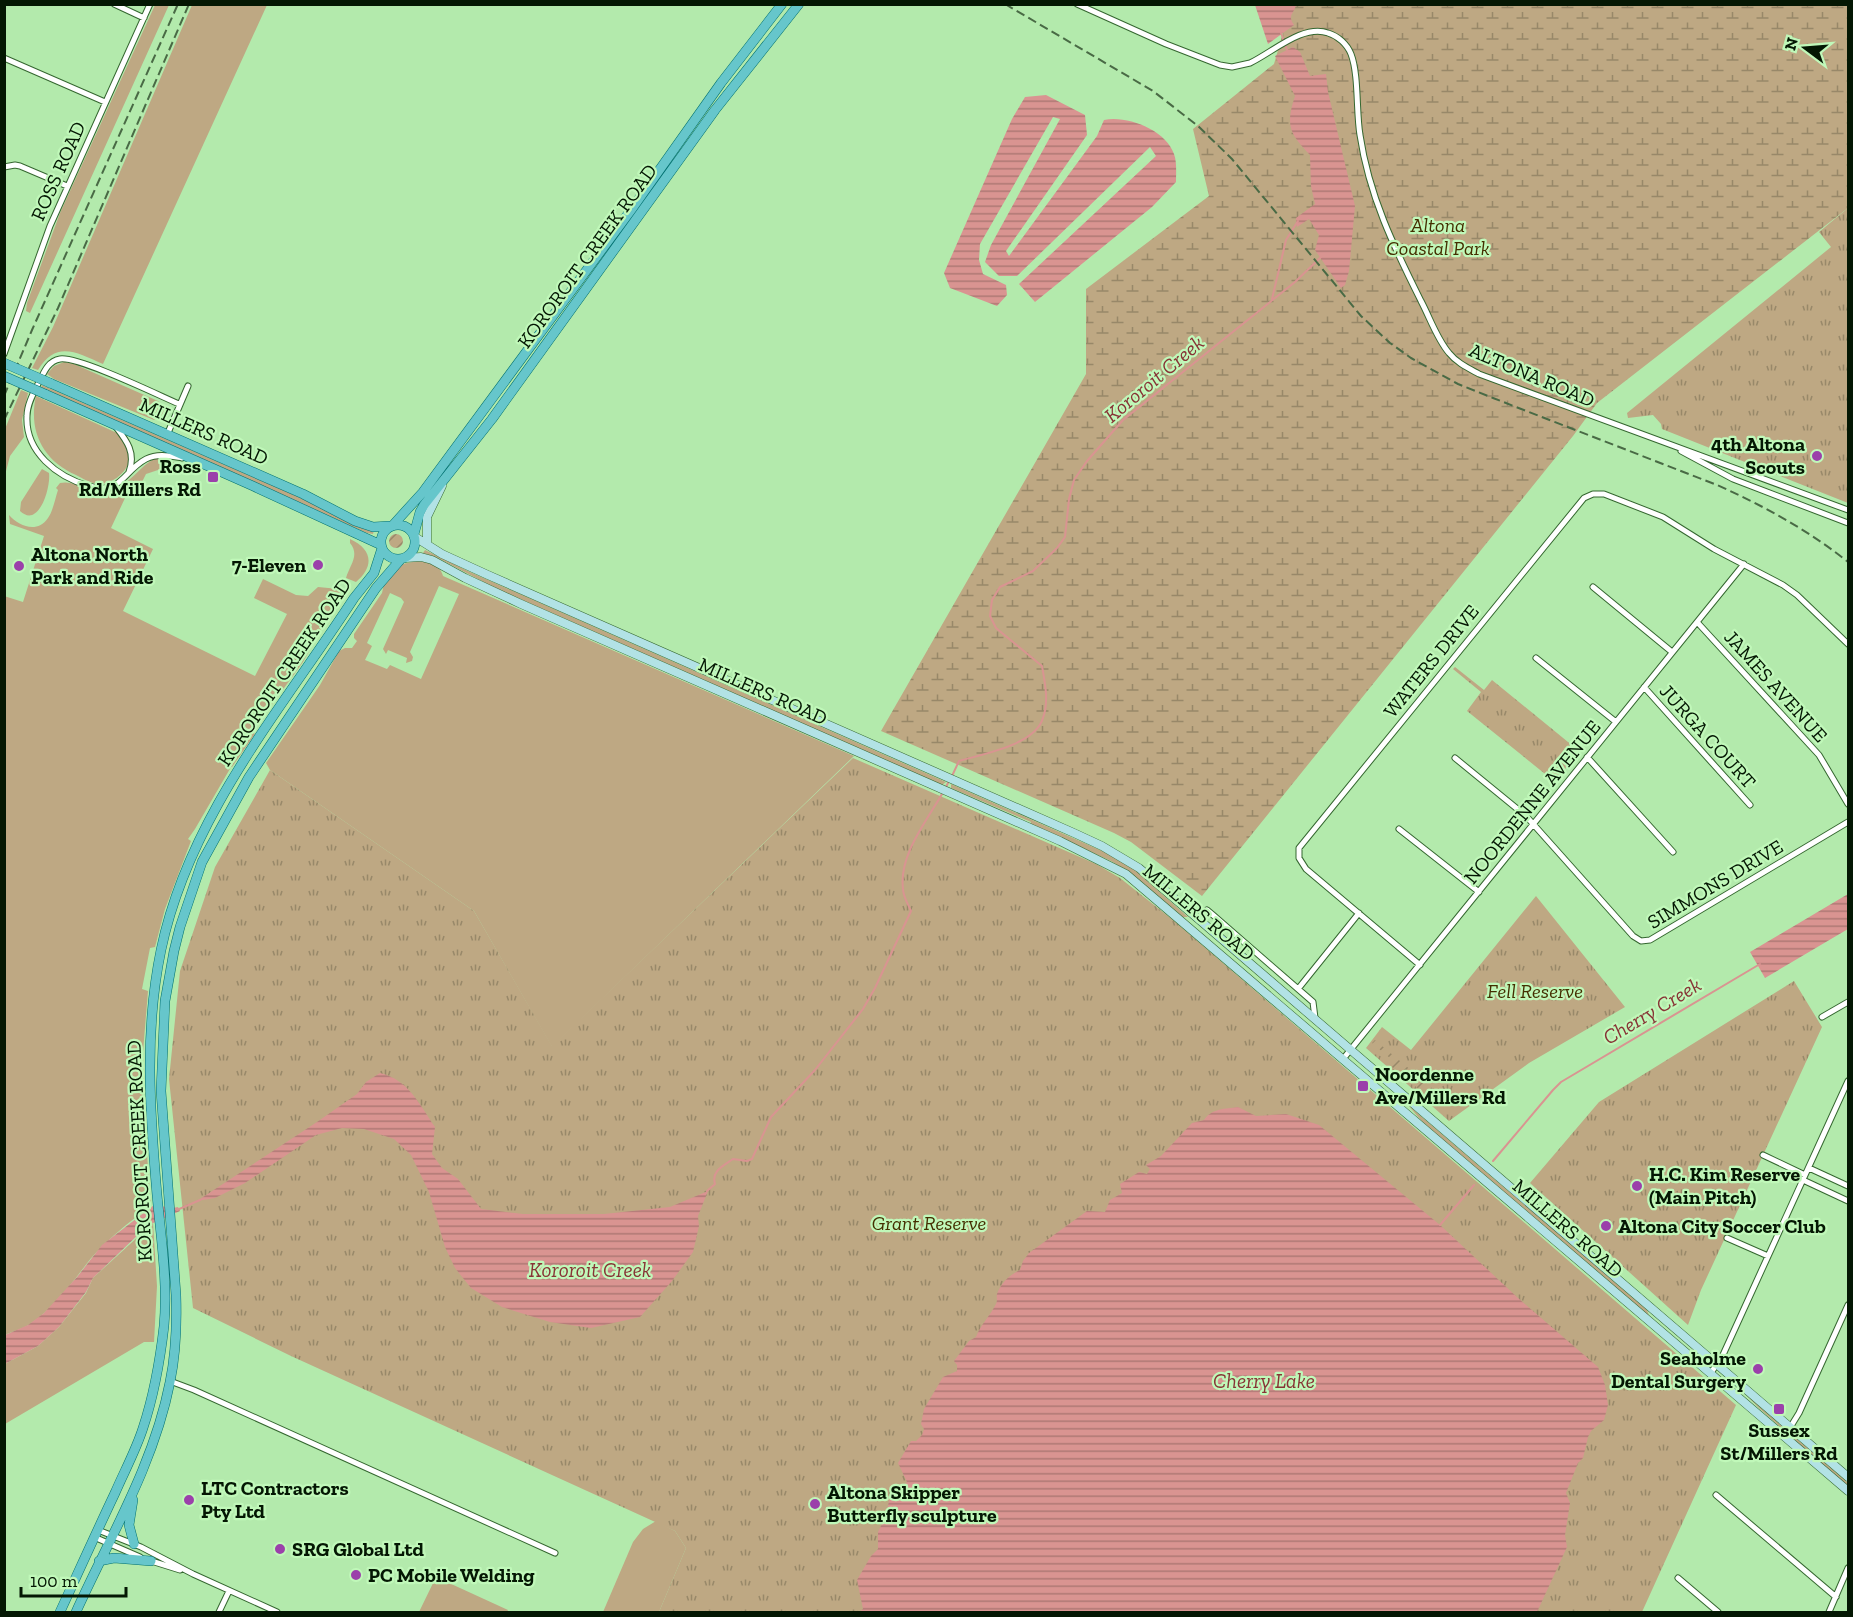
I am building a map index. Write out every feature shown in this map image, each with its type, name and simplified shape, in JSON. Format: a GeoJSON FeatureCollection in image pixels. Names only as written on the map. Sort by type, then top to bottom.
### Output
{"type":"FeatureCollection","features":[{"type":"Feature","properties":{"kind":"main road","name":"KOROROIT CREEK ROAD"},"geometry":{"type":"LineString","coordinates":[[391,526],[413,505],[631,210],[721,83],[782,4]]}},
{"type":"Feature","properties":{"kind":"main road","name":"KOROROIT CREEK ROAD"},"geometry":{"type":"LineString","coordinates":[[414,535],[422,508],[467,452],[715,110],[799,4]]}},
{"type":"Feature","properties":{"kind":"main road"},"geometry":{"type":"LineString","coordinates":[[556,309],[566,317]]}},
{"type":"Feature","properties":{"kind":"main road","name":"MILLERS ROAD"},"geometry":{"type":"LineString","coordinates":[[4,363],[325,504],[356,521],[374,527],[391,526]]}},
{"type":"Feature","properties":{"kind":"main road","name":"MILLERS ROAD"},"geometry":{"type":"LineString","coordinates":[[4,376],[381,547]]}},
{"type":"Feature","properties":{"kind":"main road"},"geometry":{"type":"LineString","coordinates":[[452,452],[467,452]]}},
{"type":"Feature","properties":{"kind":"main road"},"geometry":{"type":"LineString","coordinates":[[427,544],[427,517],[446,479]]}},
{"type":"Feature","properties":{"kind":"main road"},"geometry":{"type":"LineString","coordinates":[[405,525],[414,535],[415,547],[403,558],[389,556],[381,547],[382,534],[391,526],[405,525]]}},
{"type":"Feature","properties":{"kind":"main road","name":"MILLERS ROAD"},"geometry":{"type":"LineString","coordinates":[[414,535],[442,554],[1005,802],[1117,854],[1139,868],[1848,1477]]}},
{"type":"Feature","properties":{"kind":"main road","name":"KOROROIT CREEK ROAD"},"geometry":{"type":"LineString","coordinates":[[60,1612],[142,1432],[155,1389],[164,1324],[161,1244],[149,1078],[152,1008],[161,950],[185,872],[220,799],[354,598],[374,573],[381,547]]}},
{"type":"Feature","properties":{"kind":"main road","name":"MILLERS ROAD"},"geometry":{"type":"LineString","coordinates":[[403,558],[421,557],[432,560],[521,604],[1094,856],[1126,874],[1848,1491]]}},
{"type":"Feature","properties":{"kind":"main road","name":"KOROROIT CREEK ROAD"},"geometry":{"type":"LineString","coordinates":[[76,1612],[140,1475],[156,1434],[170,1381],[177,1328],[161,1091],[165,1001],[174,951],[202,862],[249,777],[376,588],[403,558]]}},
{"type":"Feature","properties":{"kind":"main road"},"geometry":{"type":"LineString","coordinates":[[1192,930],[1200,920]]}},
{"type":"Feature","properties":{"kind":"main road"},"geometry":{"type":"LineString","coordinates":[[134,1544],[129,1525],[140,1475]]}},
{"type":"Feature","properties":{"kind":"main road"},"geometry":{"type":"LineString","coordinates":[[99,1561],[114,1558],[151,1561]]}},
{"type":"Feature","properties":{"kind":"street"},"geometry":{"type":"LineString","coordinates":[[114,4],[144,18]]}},
{"type":"Feature","properties":{"kind":"street","name":"ROSS ROAD"},"geometry":{"type":"LineString","coordinates":[[4,354],[7,339],[50,226],[150,4]]}},
{"type":"Feature","properties":{"kind":"street","name":"ALTONA ROAD"},"geometry":{"type":"LineString","coordinates":[[1077,4],[1166,44],[1220,65],[1241,66],[1265,56],[1307,31],[1330,33],[1342,41],[1351,55],[1360,135],[1374,196],[1395,249],[1436,332],[1450,354],[1462,365],[1479,374],[1848,510]]}},
{"type":"Feature","properties":{"kind":"street"},"geometry":{"type":"LineString","coordinates":[[4,58],[105,102]]}},
{"type":"Feature","properties":{"kind":"street"},"geometry":{"type":"LineString","coordinates":[[4,167],[20,166],[67,186]]}},
{"type":"Feature","properties":{"kind":"street"},"geometry":{"type":"LineString","coordinates":[[4,329],[12,330]]}},
{"type":"Feature","properties":{"kind":"street"},"geometry":{"type":"LineString","coordinates":[[179,404],[82,363],[59,359],[52,362],[45,370],[30,401],[27,415],[28,432],[34,447],[43,459],[59,472],[88,486],[100,489],[109,489],[119,484],[145,459],[156,456],[190,459]]}},
{"type":"Feature","properties":{"kind":"street"},"geometry":{"type":"LineString","coordinates":[[167,435],[188,386]]}},
{"type":"Feature","properties":{"kind":"street"},"geometry":{"type":"LineString","coordinates":[[114,424],[129,445],[132,464],[129,474]]}},
{"type":"Feature","properties":{"kind":"street","name":"ALTONA ROAD"},"geometry":{"type":"LineString","coordinates":[[1663,443],[1733,479],[1848,523]]}},
{"type":"Feature","properties":{"kind":"street","name":"WATERS DRIVE"},"geometry":{"type":"LineString","coordinates":[[1420,965],[1306,869],[1299,858],[1299,848],[1584,498],[1593,494],[1604,494],[1655,513],[1714,549],[1744,564]]}},
{"type":"Feature","properties":{"kind":"street"},"geometry":{"type":"LineString","coordinates":[[1744,564],[1790,589],[1848,644]]}},
{"type":"Feature","properties":{"kind":"street","name":"NOORDENNE AVENUE"},"geometry":{"type":"LineString","coordinates":[[1343,1059],[1744,564]]}},
{"type":"Feature","properties":{"kind":"street"},"geometry":{"type":"LineString","coordinates":[[1593,587],[1672,652]]}},
{"type":"Feature","properties":{"kind":"street","name":"JAMES AVENUE"},"geometry":{"type":"LineString","coordinates":[[1697,622],[1819,754],[1848,804]]}},
{"type":"Feature","properties":{"kind":"street"},"geometry":{"type":"LineString","coordinates":[[1536,658],[1616,722]]}},
{"type":"Feature","properties":{"kind":"street","name":"JURGA COURT"},"geometry":{"type":"LineString","coordinates":[[1644,687],[1750,805]]}},
{"type":"Feature","properties":{"kind":"street"},"geometry":{"type":"LineString","coordinates":[[1587,757],[1673,852]]}},
{"type":"Feature","properties":{"kind":"street","name":"SIMMONS DRIVE"},"geometry":{"type":"LineString","coordinates":[[1455,758],[1533,824],[1636,940],[1646,942],[1848,822]]}},
{"type":"Feature","properties":{"kind":"street"},"geometry":{"type":"LineString","coordinates":[[1400,829],[1479,891]]}},
{"type":"Feature","properties":{"kind":"street"},"geometry":{"type":"LineString","coordinates":[[1200,920],[1207,910],[1214,915],[1313,1002],[1315,1018]]}},
{"type":"Feature","properties":{"kind":"street"},"geometry":{"type":"LineString","coordinates":[[1298,989],[1359,913]]}},
{"type":"Feature","properties":{"kind":"street"},"geometry":{"type":"LineString","coordinates":[[1822,1017],[1848,1002]]}},
{"type":"Feature","properties":{"kind":"street"},"geometry":{"type":"LineString","coordinates":[[1710,1374],[1718,1364],[1848,1081]]}},
{"type":"Feature","properties":{"kind":"street"},"geometry":{"type":"LineString","coordinates":[[1763,1155],[1848,1201]]}},
{"type":"Feature","properties":{"kind":"street"},"geometry":{"type":"LineString","coordinates":[[1809,1168],[1848,1186]]}},
{"type":"Feature","properties":{"kind":"street"},"geometry":{"type":"LineString","coordinates":[[1727,1238],[1768,1256]]}},
{"type":"Feature","properties":{"kind":"street"},"geometry":{"type":"LineString","coordinates":[[1791,1426],[1797,1418],[1848,1305]]}},
{"type":"Feature","properties":{"kind":"street"},"geometry":{"type":"LineString","coordinates":[[170,1381],[195,1390],[555,1553]]}},
{"type":"Feature","properties":{"kind":"street"},"geometry":{"type":"LineString","coordinates":[[1716,1495],[1836,1598]]}},
{"type":"Feature","properties":{"kind":"street"},"geometry":{"type":"LineString","coordinates":[[96,1533],[151,1561],[193,1574]]}},
{"type":"Feature","properties":{"kind":"street"},"geometry":{"type":"LineString","coordinates":[[96,1533],[110,1539],[134,1544],[277,1612]]}},
{"type":"Feature","properties":{"kind":"street"},"geometry":{"type":"LineString","coordinates":[[1829,1612],[1848,1568]]}},
{"type":"Feature","properties":{"kind":"street"},"geometry":{"type":"LineString","coordinates":[[1678,1578],[1718,1612]]}},
{"type":"Feature","properties":{"kind":"street"},"geometry":{"type":"LineString","coordinates":[[219,1612],[229,1591]]}},
{"type":"Feature","properties":{"kind":"green space"},"geometry":{"type":"Polygon","coordinates":[[[155,5],[169,5],[30,313],[26,311],[27,303],[60,213],[155,5]]]}},
{"type":"Feature","properties":{"kind":"green space"},"geometry":{"type":"Polygon","coordinates":[[[192,5],[267,5],[103,364],[67,351],[52,355],[38,370],[32,368],[53,327],[192,5]]]}},
{"type":"Feature","properties":{"kind":"green space","name":"Altona Coastal Park"},"geometry":{"type":"Polygon","coordinates":[[[1291,5],[1848,5],[1848,208],[1597,403],[1573,436],[1202,896],[1131,842],[1114,833],[881,731],[1086,374],[1086,289],[1209,196],[1193,129],[1274,64],[1291,5]]]}},
{"type":"Feature","properties":{"kind":"green space"},"geometry":{"type":"Polygon","coordinates":[[[1848,208],[1848,503],[1662,429],[1661,424],[1653,415],[1628,418],[1627,413],[1831,247],[1819,232],[1848,208]]]}},
{"type":"Feature","properties":{"kind":"green space"},"geometry":{"type":"Polygon","coordinates":[[[64,362],[74,364],[158,401],[164,406],[163,413],[154,420],[54,379],[47,374],[54,366],[64,362]]]}},
{"type":"Feature","properties":{"kind":"green space"},"geometry":{"type":"Polygon","coordinates":[[[42,385],[374,530],[373,534],[41,388],[42,385]]]}},
{"type":"Feature","properties":{"kind":"green space"},"geometry":{"type":"Polygon","coordinates":[[[21,390],[28,393],[22,420],[24,437],[10,456],[5,475],[5,429],[21,390]]]}},
{"type":"Feature","properties":{"kind":"green space"},"geometry":{"type":"Polygon","coordinates":[[[36,396],[117,433],[129,452],[125,470],[109,482],[97,484],[64,469],[55,462],[36,433],[34,409],[36,396]]]}},
{"type":"Feature","properties":{"kind":"green space"},"geometry":{"type":"Polygon","coordinates":[[[156,458],[169,458],[170,461],[191,470],[190,473],[167,467],[146,474],[141,484],[133,481],[111,528],[153,549],[123,611],[255,676],[287,614],[254,598],[263,579],[296,595],[308,596],[318,587],[339,589],[342,592],[303,662],[252,732],[255,734],[231,767],[188,839],[191,841],[165,909],[155,947],[150,948],[142,989],[148,991],[141,1076],[151,1207],[127,1224],[101,1248],[47,1311],[27,1326],[5,1335],[4,596],[23,602],[44,536],[10,524],[9,515],[28,527],[39,526],[50,515],[58,490],[56,488],[60,483],[72,483],[103,492],[110,491],[123,485],[156,458]]]}},
{"type":"Feature","properties":{"kind":"green space"},"geometry":{"type":"Polygon","coordinates":[[[42,469],[49,473],[46,496],[38,511],[33,515],[27,515],[20,511],[21,502],[42,469]]]}},
{"type":"Feature","properties":{"kind":"green space"},"geometry":{"type":"Polygon","coordinates":[[[396,534],[401,536],[403,541],[401,546],[396,548],[391,546],[389,541],[391,536],[396,534]]]}},
{"type":"Feature","properties":{"kind":"green space"},"geometry":{"type":"Polygon","coordinates":[[[350,539],[363,548],[368,558],[366,570],[356,582],[346,578],[354,556],[350,539]]]}},
{"type":"Feature","properties":{"kind":"green space"},"geometry":{"type":"Polygon","coordinates":[[[425,550],[946,782],[942,785],[497,589],[436,557],[423,553],[425,550]]]}},
{"type":"Feature","properties":{"kind":"green space"},"geometry":{"type":"Polygon","coordinates":[[[418,561],[434,564],[443,576],[854,756],[552,1047],[474,911],[270,770],[266,763],[320,685],[339,651],[352,648],[357,641],[354,634],[382,593],[384,584],[402,564],[418,561]],[[439,586],[410,652],[413,657],[412,661],[406,663],[407,658],[388,650],[386,654],[383,649],[404,602],[390,593],[367,643],[372,646],[365,660],[387,669],[390,665],[421,679],[459,594],[439,586]]]}},
{"type":"Feature","properties":{"kind":"green space"},"geometry":{"type":"Polygon","coordinates":[[[1455,667],[1484,690],[1492,680],[1579,751],[1555,782],[1467,711],[1481,692],[1453,669],[1455,667]]]}},
{"type":"Feature","properties":{"kind":"green space","name":"Grant Reserve"},"geometry":{"type":"Polygon","coordinates":[[[853,758],[1096,864],[1120,878],[1173,920],[1736,1405],[1642,1612],[659,1612],[686,1548],[675,1531],[291,1356],[193,1308],[169,1079],[180,971],[215,867],[270,770],[474,911],[552,1046],[853,758]]]}},
{"type":"Feature","properties":{"kind":"green space"},"geometry":{"type":"Polygon","coordinates":[[[951,784],[1109,854],[1136,871],[1188,917],[1183,917],[1129,872],[1111,861],[1030,824],[1031,822],[951,788],[951,784]]]}},
{"type":"Feature","properties":{"kind":"green space","name":"Fell Reserve"},"geometry":{"type":"Polygon","coordinates":[[[1536,896],[1625,1007],[1529,1063],[1449,1121],[1366,1048],[1382,1027],[1411,1050],[1536,896]]]}},
{"type":"Feature","properties":{"kind":"green space"},"geometry":{"type":"Polygon","coordinates":[[[1794,981],[1822,1027],[1701,1290],[1688,1325],[1530,1183],[1599,1102],[1794,981]]]}},
{"type":"Feature","properties":{"kind":"green space"},"geometry":{"type":"Polygon","coordinates":[[[1375,1040],[1444,1098],[1438,1105],[1386,1062],[1390,1058],[1372,1043],[1375,1040]]]}},
{"type":"Feature","properties":{"kind":"green space"},"geometry":{"type":"Polygon","coordinates":[[[1408,1105],[1647,1310],[1650,1318],[1424,1124],[1408,1105]]]}},
{"type":"Feature","properties":{"kind":"green space"},"geometry":{"type":"Polygon","coordinates":[[[153,1223],[157,1286],[154,1342],[144,1342],[5,1424],[5,1364],[38,1346],[59,1327],[86,1293],[93,1278],[153,1223]]]}},
{"type":"Feature","properties":{"kind":"green space"},"geometry":{"type":"Polygon","coordinates":[[[1747,1396],[1848,1483],[1848,1487],[1760,1409],[1747,1396]]]}},
{"type":"Feature","properties":{"kind":"green space"},"geometry":{"type":"Polygon","coordinates":[[[656,1521],[675,1531],[686,1548],[659,1612],[603,1612],[633,1542],[643,1529],[656,1521]]]}},
{"type":"Feature","properties":{"kind":"green space"},"geometry":{"type":"Polygon","coordinates":[[[436,1577],[508,1610],[507,1612],[419,1612],[436,1577]]]}},
{"type":"Feature","properties":{"kind":"water"},"geometry":{"type":"Polygon","coordinates":[[[1255,5],[1296,5],[1291,17],[1294,25],[1268,44],[1255,5]]]}},
{"type":"Feature","properties":{"kind":"water"},"geometry":{"type":"Polygon","coordinates":[[[1293,47],[1300,52],[1310,76],[1326,74],[1328,92],[1355,206],[1349,271],[1345,285],[1341,288],[1315,250],[1319,235],[1309,219],[1297,227],[1296,218],[1315,204],[1311,186],[1310,155],[1291,129],[1290,115],[1295,96],[1275,56],[1293,47]]]}},
{"type":"Feature","properties":{"kind":"water"},"geometry":{"type":"Polygon","coordinates":[[[1046,95],[1085,115],[1087,135],[1006,251],[1009,256],[1097,136],[1104,120],[1134,122],[1145,126],[1163,138],[1170,145],[1175,157],[1176,182],[1152,207],[1035,302],[1019,284],[1156,156],[1150,147],[1017,276],[999,276],[985,262],[991,245],[1060,119],[1053,117],[980,244],[979,260],[983,274],[1006,285],[1007,295],[997,306],[950,288],[944,273],[1012,119],[1025,97],[1046,95]]]}},
{"type":"Feature","properties":{"kind":"water"},"geometry":{"type":"Polygon","coordinates":[[[1848,894],[1848,929],[1765,978],[1750,952],[1848,894]]]}},
{"type":"Feature","properties":{"kind":"water","name":"Kororoit Creek"},"geometry":{"type":"Polygon","coordinates":[[[380,1073],[399,1081],[418,1102],[435,1127],[432,1154],[442,1168],[458,1179],[481,1209],[523,1214],[604,1214],[670,1207],[708,1191],[698,1216],[699,1226],[693,1252],[672,1281],[640,1317],[591,1328],[550,1322],[502,1307],[471,1288],[455,1268],[445,1247],[429,1192],[411,1155],[394,1139],[364,1129],[342,1128],[316,1135],[245,1183],[215,1198],[197,1201],[317,1122],[357,1094],[366,1082],[380,1073]]]}},
{"type":"Feature","properties":{"kind":"water","name":"Cherry Lake"},"geometry":{"type":"Polygon","coordinates":[[[1238,1107],[1256,1116],[1286,1114],[1319,1125],[1440,1225],[1518,1298],[1598,1367],[1605,1385],[1608,1405],[1604,1420],[1591,1431],[1583,1458],[1578,1463],[1566,1493],[1570,1503],[1565,1535],[1567,1547],[1537,1612],[859,1612],[863,1609],[857,1580],[871,1556],[878,1549],[878,1532],[885,1518],[892,1489],[899,1492],[907,1482],[898,1463],[911,1441],[916,1441],[922,1435],[924,1429],[921,1424],[924,1409],[943,1377],[957,1371],[954,1361],[969,1341],[976,1337],[996,1304],[998,1290],[1003,1283],[1020,1270],[1029,1253],[1087,1211],[1105,1212],[1110,1200],[1122,1193],[1120,1184],[1139,1172],[1147,1174],[1150,1169],[1146,1165],[1161,1156],[1192,1123],[1204,1120],[1211,1113],[1219,1110],[1238,1107]]]}},
{"type":"Feature","properties":{"kind":"water"},"geometry":{"type":"Polygon","coordinates":[[[154,1205],[178,1207],[180,1211],[151,1224],[142,1231],[93,1278],[86,1292],[59,1327],[38,1346],[5,1364],[5,1335],[28,1325],[44,1313],[102,1245],[154,1205]]]}},
{"type":"Feature","properties":{"kind":"waterway","name":"Kororoit Creek"},"geometry":{"type":"LineString","coordinates":[[1281,33],[1287,50]]}},
{"type":"Feature","properties":{"kind":"waterway"},"geometry":{"type":"LineString","coordinates":[[1272,299],[1286,240],[1298,221]]}},
{"type":"Feature","properties":{"kind":"waterway","name":"Kororoit Creek"},"geometry":{"type":"LineString","coordinates":[[952,776],[959,761],[1019,742],[1030,735],[1043,718],[1046,699],[1042,666],[996,628],[990,616],[992,600],[1000,587],[1033,571],[1065,537],[1069,499],[1074,480],[1087,461],[1123,420],[1295,282],[1321,257]]}},
{"type":"Feature","properties":{"kind":"waterway","name":"Kororoit Creek"},"geometry":{"type":"LineString","coordinates":[[707,1191],[715,1184],[716,1172],[725,1164],[733,1159],[747,1161],[752,1159],[771,1117],[815,1070],[863,1009],[911,911],[903,892],[903,875],[911,847],[949,781]]}},
{"type":"Feature","properties":{"kind":"waterway","name":"Cherry Creek"},"geometry":{"type":"LineString","coordinates":[[1493,1161],[1561,1082],[1760,964]]}},
{"type":"Feature","properties":{"kind":"waterway","name":"Cherry Creek"},"geometry":{"type":"LineString","coordinates":[[1440,1225],[1474,1185]]}},
{"type":"Feature","properties":{"kind":"waterway","name":"Kororoit Creek"},"geometry":{"type":"LineString","coordinates":[[177,1210],[200,1200]]}},
{"type":"Feature","properties":{"kind":"railway"},"geometry":{"type":"LineString","coordinates":[[4,396],[178,4]]}},
{"type":"Feature","properties":{"kind":"railway"},"geometry":{"type":"LineString","coordinates":[[4,420],[58,308],[189,4]]}},
{"type":"Feature","properties":{"kind":"railway"},"geometry":{"type":"LineString","coordinates":[[1005,4],[1153,91],[1198,126],[1232,159],[1361,316],[1390,343],[1411,358],[1458,384],[1717,485],[1769,510],[1848,562]]}},
{"type":"Feature","properties":{"kind":"place","name":"4th Altona Scouts"},"geometry":{"type":"Point","coordinates":[1817,456]}},
{"type":"Feature","properties":{"kind":"place","name":"Ross Rd/Millers Rd"},"geometry":{"type":"Point","coordinates":[213,477]}},
{"type":"Feature","properties":{"kind":"place","name":"7-Eleven"},"geometry":{"type":"Point","coordinates":[318,565]}},
{"type":"Feature","properties":{"kind":"place","name":"Altona North Park and Ride"},"geometry":{"type":"Point","coordinates":[19,566]}},
{"type":"Feature","properties":{"kind":"place","name":"Noordenne Ave/Millers Rd"},"geometry":{"type":"Point","coordinates":[1363,1086]}},
{"type":"Feature","properties":{"kind":"place","name":"H.C. Kim Reserve (Main Pitch)"},"geometry":{"type":"Point","coordinates":[1637,1186]}},
{"type":"Feature","properties":{"kind":"place","name":"Altona City Soccer Club"},"geometry":{"type":"Point","coordinates":[1606,1226]}},
{"type":"Feature","properties":{"kind":"place","name":"Seaholme Dental Surgery"},"geometry":{"type":"Point","coordinates":[1758,1369]}},
{"type":"Feature","properties":{"kind":"place","name":"Sussex St/Millers Rd"},"geometry":{"type":"Point","coordinates":[1779,1409]}},
{"type":"Feature","properties":{"kind":"place","name":"LTC Contractors Pty Ltd"},"geometry":{"type":"Point","coordinates":[189,1500]}},
{"type":"Feature","properties":{"kind":"place","name":"Altona Skipper Butterfly sculpture"},"geometry":{"type":"Point","coordinates":[815,1504]}},
{"type":"Feature","properties":{"kind":"place","name":"SRG Global Ltd"},"geometry":{"type":"Point","coordinates":[280,1549]}},
{"type":"Feature","properties":{"kind":"place","name":"PC Mobile Welding"},"geometry":{"type":"Point","coordinates":[356,1575]}}]}
